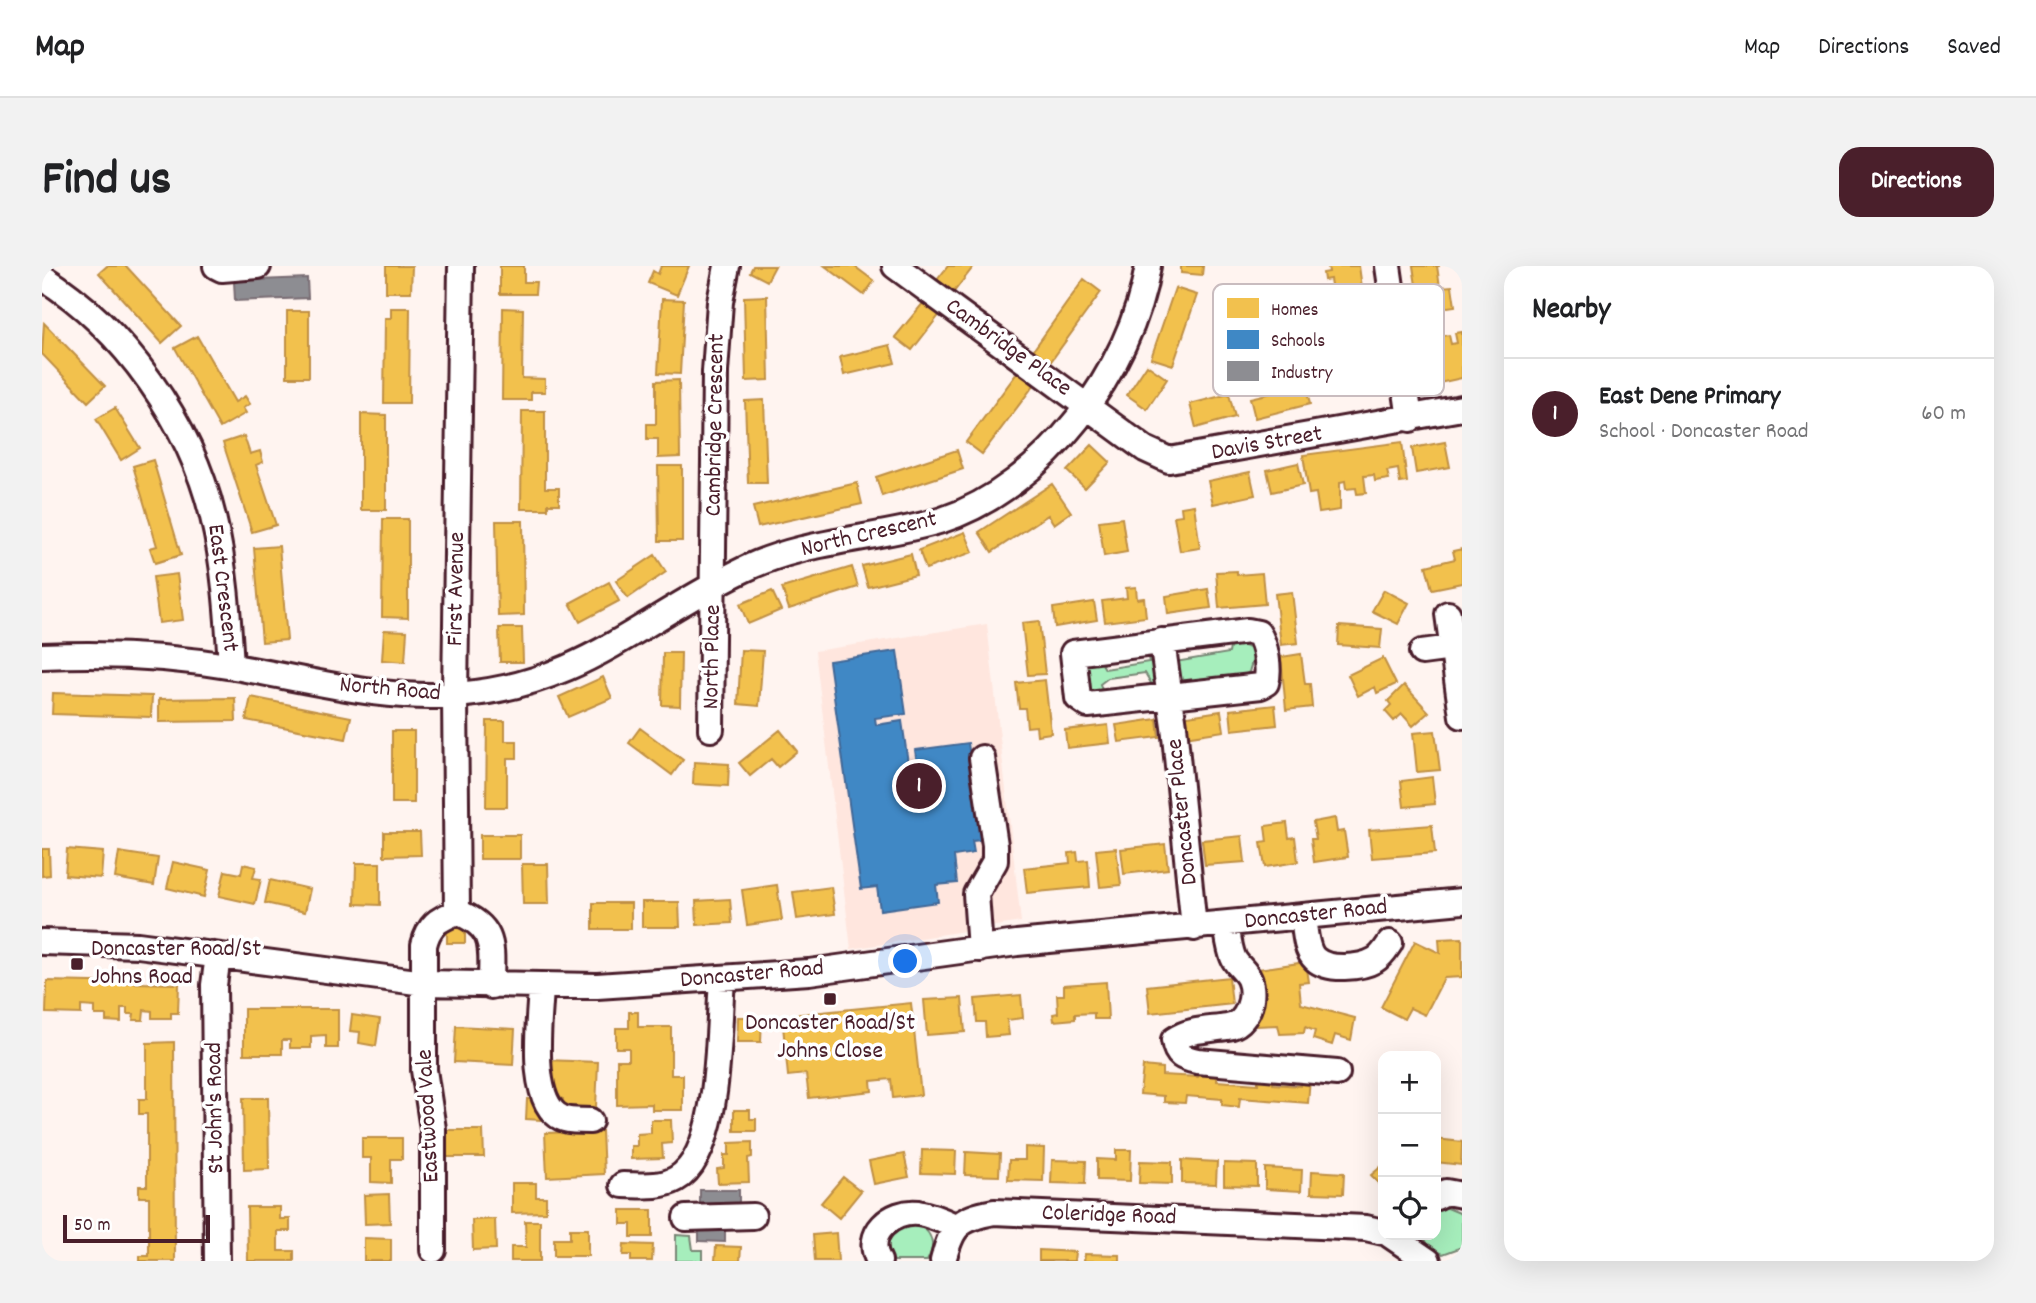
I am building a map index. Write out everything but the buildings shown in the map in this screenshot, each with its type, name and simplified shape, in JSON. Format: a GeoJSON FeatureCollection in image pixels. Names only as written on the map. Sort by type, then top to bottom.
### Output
{"type":"FeatureCollection","features":[{"type":"Feature","properties":{"kind":"street"},"geometry":{"type":"LineString","coordinates":[[216,266],[222,269],[258,266]]}},
{"type":"Feature","properties":{"kind":"street","name":"First Avenue"},"geometry":{"type":"LineString","coordinates":[[457,912],[455,696],[461,266]]}},
{"type":"Feature","properties":{"kind":"street","name":"Cambridge Crescent"},"geometry":{"type":"LineString","coordinates":[[714,585],[715,372],[720,302],[727,266]]}},
{"type":"Feature","properties":{"kind":"street","name":"Cambridge Place"},"geometry":{"type":"LineString","coordinates":[[895,266],[1088,405]]}},
{"type":"Feature","properties":{"kind":"street","name":"North Crescent"},"geometry":{"type":"LineString","coordinates":[[714,585],[773,557],[945,519],[998,492],[1027,470],[1059,439],[1088,405],[1123,349],[1135,320],[1148,266]]}},
{"type":"Feature","properties":{"kind":"street"},"geometry":{"type":"LineString","coordinates":[[1388,266],[1391,284]]}},
{"type":"Feature","properties":{"kind":"street","name":"East Crescent"},"geometry":{"type":"LineString","coordinates":[[42,277],[60,288],[121,347],[157,393],[181,433],[213,515],[222,560],[231,666]]}},
{"type":"Feature","properties":{"kind":"street"},"geometry":{"type":"LineString","coordinates":[[1407,396],[1410,419]]}},
{"type":"Feature","properties":{"kind":"street","name":"Davis Street"},"geometry":{"type":"LineString","coordinates":[[1088,405],[1145,449],[1169,460],[1462,408]]}},
{"type":"Feature","properties":{"kind":"street","name":"North Road"},"geometry":{"type":"LineString","coordinates":[[42,656],[92,654],[231,666],[355,690],[455,696],[504,689],[577,665],[714,585]]}},
{"type":"Feature","properties":{"kind":"street","name":"North Place"},"geometry":{"type":"LineString","coordinates":[[711,729],[714,585]]}},
{"type":"Feature","properties":{"kind":"street"},"geometry":{"type":"LineString","coordinates":[[1448,614],[1462,716]]}},
{"type":"Feature","properties":{"kind":"street"},"geometry":{"type":"LineString","coordinates":[[1248,631],[1258,633],[1263,641],[1266,683],[1170,697],[1082,703],[1071,659],[1073,653],[1080,650],[1248,631]]}},
{"type":"Feature","properties":{"kind":"street","name":"Doncaster Place"},"geometry":{"type":"LineString","coordinates":[[1161,641],[1170,697],[1194,928]]}},
{"type":"Feature","properties":{"kind":"street"},"geometry":{"type":"LineString","coordinates":[[1422,652],[1452,648]]}},
{"type":"Feature","properties":{"kind":"street"},"geometry":{"type":"LineString","coordinates":[[980,949],[976,894],[995,861],[982,758]]}},
{"type":"Feature","properties":{"kind":"street","name":"Doncaster Road"},"geometry":{"type":"LineString","coordinates":[[42,942],[138,945],[424,983],[541,987],[722,979],[809,972],[980,949],[1462,901]]}},
{"type":"Feature","properties":{"kind":"street"},"geometry":{"type":"LineString","coordinates":[[424,983],[424,945],[429,928],[440,918],[457,912],[473,918],[485,929],[492,944],[491,986]]}},
{"type":"Feature","properties":{"kind":"street"},"geometry":{"type":"LineString","coordinates":[[1303,916],[1308,946],[1314,958],[1325,965],[1358,965],[1374,961],[1390,943]]}},
{"type":"Feature","properties":{"kind":"street"},"geometry":{"type":"LineString","coordinates":[[1226,924],[1233,959],[1250,981],[1252,996],[1248,1010],[1242,1022],[1233,1027],[1183,1034],[1174,1040],[1175,1050],[1182,1058],[1197,1061],[1337,1073]]}},
{"type":"Feature","properties":{"kind":"street","name":"St John's Road"},"geometry":{"type":"LineString","coordinates":[[217,1261],[214,985],[218,956]]}},
{"type":"Feature","properties":{"kind":"street"},"geometry":{"type":"LineString","coordinates":[[623,1185],[674,1181],[692,1165],[706,1131],[712,1104],[722,979]]}},
{"type":"Feature","properties":{"kind":"street","name":"Eastwood Vale"},"geometry":{"type":"LineString","coordinates":[[424,983],[424,1070],[433,1129],[433,1250]]}},
{"type":"Feature","properties":{"kind":"street"},"geometry":{"type":"LineString","coordinates":[[541,987],[538,1072],[541,1088],[558,1116],[565,1120],[590,1121]]}},
{"type":"Feature","properties":{"kind":"street"},"geometry":{"type":"LineString","coordinates":[[674,1181],[687,1223],[753,1216]]}},
{"type":"Feature","properties":{"kind":"street"},"geometry":{"type":"LineString","coordinates":[[1441,1194],[1446,1192],[1462,1195]]}},
{"type":"Feature","properties":{"kind":"street","name":"Coleridge Road"},"geometry":{"type":"LineString","coordinates":[[956,1226],[979,1215],[1014,1212],[1366,1227],[1378,1230]]}},
{"type":"Feature","properties":{"kind":"street"},"geometry":{"type":"LineString","coordinates":[[879,1261],[873,1246],[875,1235],[894,1218],[918,1213],[956,1226],[943,1261]]}},
{"type":"Feature","properties":{"kind":"street","name":"Coleridge Road"},"geometry":{"type":"LineString","coordinates":[[1401,1240],[1428,1261]]}},
{"type":"Feature","properties":{"kind":"shaded area"},"geometry":{"type":"Polygon","coordinates":[[[987,624],[1021,922],[851,949],[815,651],[987,624]]]}},
{"type":"Feature","properties":{"kind":"green space"},"geometry":{"type":"Polygon","coordinates":[[[1231,642],[1250,648],[1254,655],[1249,672],[1239,678],[1179,687],[1175,662],[1229,653],[1231,642]]]}},
{"type":"Feature","properties":{"kind":"green space"},"geometry":{"type":"Polygon","coordinates":[[[1146,649],[1152,650],[1161,686],[1155,690],[1145,673],[1108,678],[1100,684],[1104,696],[1087,694],[1080,665],[1097,655],[1105,669],[1149,662],[1146,649]]]}},
{"type":"Feature","properties":{"kind":"green space"},"geometry":{"type":"Polygon","coordinates":[[[1441,1208],[1462,1214],[1462,1247],[1443,1254],[1429,1247],[1426,1240],[1441,1240],[1441,1208]]]}},
{"type":"Feature","properties":{"kind":"green space"},"geometry":{"type":"Polygon","coordinates":[[[918,1224],[927,1231],[932,1240],[932,1250],[927,1261],[894,1261],[888,1247],[892,1235],[903,1227],[918,1224]]]}},
{"type":"Feature","properties":{"kind":"green space"},"geometry":{"type":"Polygon","coordinates":[[[676,1235],[691,1236],[693,1250],[702,1250],[702,1261],[676,1261],[676,1235]]]}},
{"type":"Feature","properties":{"kind":"place","name":"East Dene Primary"},"geometry":{"type":"Point","coordinates":[919,786]}},
{"type":"Feature","properties":{"kind":"place","name":"Doncaster Road/St Johns Road"},"geometry":{"type":"Point","coordinates":[77,964]}},
{"type":"Feature","properties":{"kind":"place","name":"Doncaster Road/St Johns Close"},"geometry":{"type":"Point","coordinates":[830,999]}}]}
